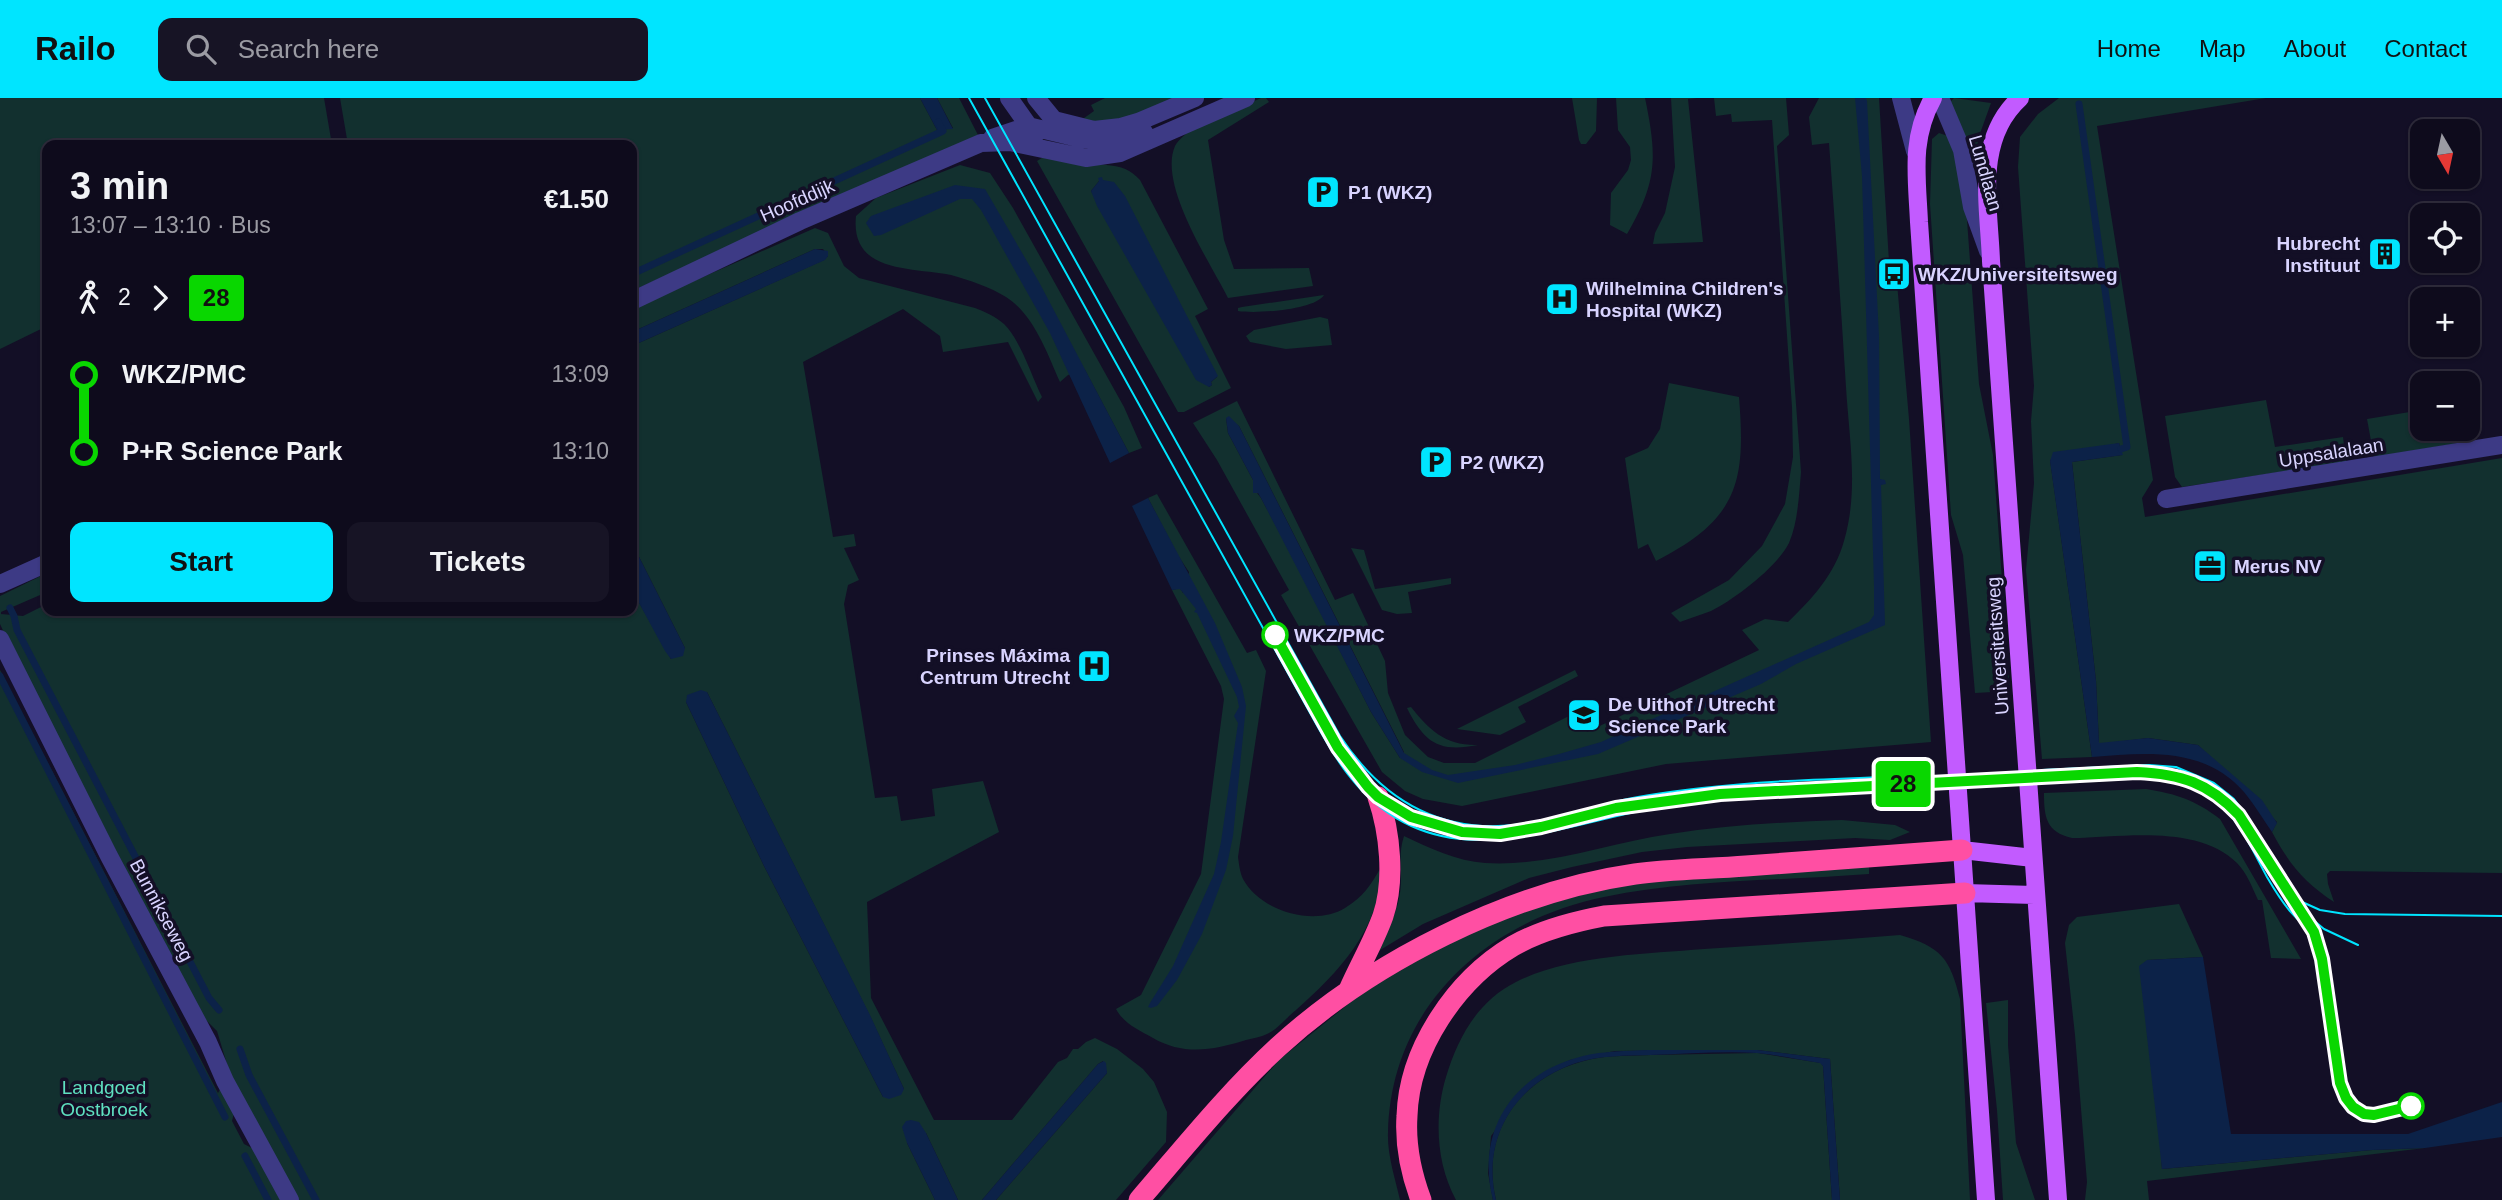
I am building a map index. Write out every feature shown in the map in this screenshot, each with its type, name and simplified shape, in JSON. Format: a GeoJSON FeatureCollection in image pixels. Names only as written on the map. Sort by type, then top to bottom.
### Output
{"type":"FeatureCollection","features":[{"type":"Feature","properties":{"kind":"highway"},"geometry":{"type":"LineString","coordinates":[[1349,990],[1384,914],[1389,878],[1388,844],[1378,797]]}},
{"type":"Feature","properties":{"kind":"highway"},"geometry":{"type":"LineString","coordinates":[[1139,1200],[1238,1087],[1277,1048],[1349,990],[1416,950],[1489,916],[1536,898],[1635,874],[1962,850]]}},
{"type":"Feature","properties":{"kind":"highway"},"geometry":{"type":"LineString","coordinates":[[1421,1200],[1408,1153],[1406,1115],[1424,1051],[1441,1013],[1489,963],[1514,946],[1575,921],[1604,916],[1965,893]]}},
{"type":"Feature","properties":{"kind":"main road"},"geometry":{"type":"LineString","coordinates":[[1933,98],[1921,121],[1915,151],[1923,304],[1986,1200]]}},
{"type":"Feature","properties":{"kind":"main road","name":"Universiteitsweg"},"geometry":{"type":"LineString","coordinates":[[2020,98],[2002,119],[1991,143],[1988,162],[1991,261],[2058,1200]]}},
{"type":"Feature","properties":{"kind":"main road"},"geometry":{"type":"LineString","coordinates":[[1962,850],[2033,858]]}},
{"type":"Feature","properties":{"kind":"main road"},"geometry":{"type":"LineString","coordinates":[[1965,893],[2036,895]]}},
{"type":"Feature","properties":{"kind":"street"},"geometry":{"type":"LineString","coordinates":[[1036,98],[1055,120],[1094,130],[1130,124],[1195,98]]}},
{"type":"Feature","properties":{"kind":"street"},"geometry":{"type":"LineString","coordinates":[[1011,101],[1046,148],[1086,158],[1120,153],[1221,98]]}},
{"type":"Feature","properties":{"kind":"street"},"geometry":{"type":"LineString","coordinates":[[1028,126],[1101,141],[1147,137],[1246,98]]}},
{"type":"Feature","properties":{"kind":"street"},"geometry":{"type":"LineString","coordinates":[[1901,98],[1915,151]]}},
{"type":"Feature","properties":{"kind":"street","name":"Lundlaan"},"geometry":{"type":"LineString","coordinates":[[1940,98],[1962,150],[1972,207],[1991,261]]}},
{"type":"Feature","properties":{"kind":"street","name":"Hoofddijk"},"geometry":{"type":"LineString","coordinates":[[637,299],[800,221],[1028,126]]}},
{"type":"Feature","properties":{"kind":"street","name":"Hoofddijk"},"geometry":{"type":"LineString","coordinates":[[987,142],[1046,148]]}},
{"type":"Feature","properties":{"kind":"street","name":"Uppsalalaan"},"geometry":{"type":"LineString","coordinates":[[2166,499],[2502,445]]}},
{"type":"Feature","properties":{"kind":"street"},"geometry":{"type":"LineString","coordinates":[[0,584],[42,565]]}},
{"type":"Feature","properties":{"kind":"street","name":"Bunnikseweg"},"geometry":{"type":"LineString","coordinates":[[0,639],[103,844],[208,1042],[225,1081],[290,1200]]}},
{"type":"Feature","properties":{"kind":"green space"},"geometry":{"type":"Polygon","coordinates":[[[0,98],[324,98],[331,140],[42,140],[42,328],[0,349],[0,98]]]}},
{"type":"Feature","properties":{"kind":"green space"},"geometry":{"type":"Polygon","coordinates":[[[340,98],[920,98],[937,130],[953,128],[937,98],[959,98],[978,135],[637,289],[637,140],[347,140],[340,98]]]}},
{"type":"Feature","properties":{"kind":"green space"},"geometry":{"type":"Polygon","coordinates":[[[1105,98],[1180,98],[1127,121],[1077,123],[1094,111],[1091,105],[1105,98]]]}},
{"type":"Feature","properties":{"kind":"green space"},"geometry":{"type":"Polygon","coordinates":[[[1266,98],[1269,102],[1208,140],[1224,240],[1234,269],[1309,268],[1313,286],[1228,298],[1188,223],[1174,181],[1172,162],[1175,146],[1190,130],[1266,98]]]}},
{"type":"Feature","properties":{"kind":"green space"},"geometry":{"type":"Polygon","coordinates":[[[1572,98],[1597,98],[1596,131],[1586,144],[1581,144],[1579,140],[1572,98]]]}},
{"type":"Feature","properties":{"kind":"green space"},"geometry":{"type":"Polygon","coordinates":[[[1616,98],[1645,98],[1652,136],[1652,168],[1645,199],[1627,234],[1610,225],[1611,193],[1628,170],[1631,160],[1630,147],[1618,130],[1616,98]]]}},
{"type":"Feature","properties":{"kind":"green space"},"geometry":{"type":"Polygon","coordinates":[[[1671,98],[1697,98],[1688,99],[1703,242],[1653,244],[1655,233],[1665,213],[1675,167],[1671,98]]]}},
{"type":"Feature","properties":{"kind":"green space"},"geometry":{"type":"Polygon","coordinates":[[[1714,98],[1786,98],[1789,135],[1777,146],[1801,472],[1794,526],[1789,543],[1775,562],[1732,599],[1711,611],[1680,622],[1671,613],[1729,580],[1762,546],[1785,504],[1793,457],[1792,407],[1772,120],[1732,122],[1731,114],[1716,116],[1714,98]]]}},
{"type":"Feature","properties":{"kind":"green space"},"geometry":{"type":"Polygon","coordinates":[[[1819,98],[1879,98],[1890,278],[1897,283],[1909,419],[1931,742],[1666,764],[1462,806],[1423,799],[1405,791],[1382,772],[1281,595],[1289,590],[1217,460],[1193,423],[1237,401],[1335,600],[1353,593],[1385,661],[1388,693],[1405,735],[1428,757],[1444,763],[1475,763],[1577,712],[1587,732],[1759,650],[1742,630],[1765,619],[1788,622],[1814,595],[1829,575],[1840,553],[1849,522],[1851,503],[1851,445],[1829,143],[1812,145],[1809,117],[1819,98]],[[1226,418],[1228,433],[1253,480],[1254,489],[1288,548],[1371,712],[1400,758],[1404,752],[1239,426],[1226,418]]]}},
{"type":"Feature","properties":{"kind":"green space"},"geometry":{"type":"Polygon","coordinates":[[[1954,98],[1991,103],[1978,139],[1977,157],[1972,161],[1948,104],[1954,98]]]}},
{"type":"Feature","properties":{"kind":"green space"},"geometry":{"type":"Polygon","coordinates":[[[2059,98],[2266,98],[2097,126],[2153,480],[2142,498],[2145,517],[2502,458],[2502,873],[2330,871],[2327,874],[2328,884],[2334,902],[2306,880],[2291,863],[2272,832],[2277,822],[2198,745],[2148,738],[2099,744],[2096,681],[2072,462],[2122,455],[2119,443],[2050,460],[2092,757],[2042,759],[2026,570],[2034,483],[2031,421],[2034,386],[2018,167],[2020,137],[2038,114],[2059,98]]]}},
{"type":"Feature","properties":{"kind":"green space"},"geometry":{"type":"Polygon","coordinates":[[[1939,133],[1948,136],[1964,179],[1979,384],[1993,455],[2010,691],[1975,693],[1963,555],[1951,515],[1930,204],[1932,139],[1939,133]]]}},
{"type":"Feature","properties":{"kind":"green space"},"geometry":{"type":"Polygon","coordinates":[[[1045,156],[1072,163],[1117,166],[1133,173],[1140,180],[1208,309],[1195,316],[1231,388],[1184,412],[1178,412],[1037,161],[1045,156]],[[1099,181],[1091,191],[1209,387],[1217,377],[1099,181]]]}},
{"type":"Feature","properties":{"kind":"green space"},"geometry":{"type":"Polygon","coordinates":[[[960,165],[990,173],[1013,208],[1124,407],[1142,448],[1129,453],[1085,370],[1068,375],[1060,382],[1032,324],[1006,297],[951,275],[887,264],[873,258],[863,249],[857,235],[856,216],[876,198],[960,165]]]}},
{"type":"Feature","properties":{"kind":"green space"},"geometry":{"type":"Polygon","coordinates":[[[815,228],[828,233],[844,266],[859,278],[975,308],[1001,321],[1015,339],[1042,397],[1038,402],[1008,342],[943,352],[940,336],[903,309],[803,362],[833,537],[854,534],[856,546],[844,548],[859,580],[848,585],[844,604],[875,798],[897,796],[901,821],[935,816],[932,789],[983,781],[999,832],[867,902],[871,998],[934,1120],[1012,1120],[1058,1062],[1067,1058],[1073,1049],[1078,1049],[1095,1038],[1117,1049],[1143,1069],[1154,1082],[1167,1112],[1166,1142],[1116,1200],[996,1200],[1107,1073],[1103,1061],[982,1200],[958,1200],[926,1133],[907,1143],[935,1200],[299,1200],[230,1074],[217,1031],[204,1018],[29,686],[0,624],[0,596],[42,575],[42,594],[1,614],[23,616],[42,606],[42,616],[637,616],[637,599],[671,659],[685,648],[637,553],[637,344],[828,256],[823,249],[815,249],[637,330],[637,306],[815,228]],[[707,692],[686,702],[764,866],[883,1097],[904,1089],[707,692]]]}},
{"type":"Feature","properties":{"kind":"green space"},"geometry":{"type":"Polygon","coordinates":[[[1324,295],[1298,307],[1258,312],[1238,311],[1238,308],[1242,307],[1324,295]]]}},
{"type":"Feature","properties":{"kind":"green space"},"geometry":{"type":"Polygon","coordinates":[[[1320,317],[1328,319],[1332,345],[1286,349],[1250,342],[1246,336],[1254,330],[1320,317]]]}},
{"type":"Feature","properties":{"kind":"green space"},"geometry":{"type":"Polygon","coordinates":[[[1669,383],[1739,397],[1741,453],[1731,496],[1720,513],[1705,530],[1656,561],[1648,544],[1638,549],[1625,458],[1648,448],[1660,429],[1669,383]]]}},
{"type":"Feature","properties":{"kind":"green space"},"geometry":{"type":"Polygon","coordinates":[[[2266,400],[2275,447],[2343,437],[2346,462],[2182,487],[2175,477],[2165,416],[2266,400]]]}},
{"type":"Feature","properties":{"kind":"green space"},"geometry":{"type":"Polygon","coordinates":[[[2410,412],[2410,441],[2466,441],[2374,457],[2367,419],[2410,412]]]}},
{"type":"Feature","properties":{"kind":"green space"},"geometry":{"type":"Polygon","coordinates":[[[1157,494],[1247,653],[1256,650],[1266,671],[1238,857],[1243,879],[1262,900],[1275,907],[1289,913],[1318,916],[1332,914],[1351,904],[1366,890],[1381,867],[1379,889],[1366,929],[1342,964],[1312,996],[1271,1032],[1211,1049],[1188,1049],[1165,1044],[1132,1026],[1116,1009],[1141,995],[1201,874],[1224,699],[1221,686],[1172,590],[1180,588],[1183,593],[1189,572],[1148,498],[1157,494]]]}},
{"type":"Feature","properties":{"kind":"green space"},"geometry":{"type":"Polygon","coordinates":[[[1351,548],[1364,550],[1375,589],[1451,578],[1451,584],[1408,592],[1412,613],[1397,614],[1382,610],[1351,548]]]}},
{"type":"Feature","properties":{"kind":"green space","name":"Landgoed Oostbroek"},"geometry":{"type":"Polygon","coordinates":[[[0,670],[218,1093],[223,1084],[234,1113],[232,1121],[244,1144],[256,1150],[282,1200],[0,1200],[0,670]]]}},
{"type":"Feature","properties":{"kind":"green space"},"geometry":{"type":"Polygon","coordinates":[[[1575,670],[1578,676],[1518,707],[1526,722],[1500,735],[1457,729],[1575,670]]]}},
{"type":"Feature","properties":{"kind":"green space"},"geometry":{"type":"Polygon","coordinates":[[[1411,707],[1439,735],[1457,743],[1478,745],[1452,747],[1434,742],[1426,737],[1413,720],[1407,708],[1411,707]]]}},
{"type":"Feature","properties":{"kind":"green space"},"geometry":{"type":"Polygon","coordinates":[[[2146,789],[2185,799],[2220,819],[2301,959],[2271,958],[2262,900],[2258,900],[2241,867],[2221,851],[2202,842],[2159,835],[2072,838],[2057,832],[2046,816],[2044,793],[2146,789]]]}},
{"type":"Feature","properties":{"kind":"green space"},"geometry":{"type":"Polygon","coordinates":[[[1842,820],[1895,825],[1910,832],[1890,840],[1855,838],[1687,847],[1642,852],[1572,867],[1529,878],[1423,924],[1372,955],[1388,928],[1399,900],[1404,836],[1464,860],[1509,863],[1555,858],[1691,831],[1756,824],[1842,820]]]}},
{"type":"Feature","properties":{"kind":"green space"},"geometry":{"type":"Polygon","coordinates":[[[1869,865],[1869,874],[1703,884],[1604,897],[1561,909],[1521,926],[1485,949],[1453,977],[1427,1009],[1406,1046],[1393,1087],[1388,1132],[1390,1157],[1400,1200],[1158,1200],[1279,1060],[1357,997],[1406,966],[1482,925],[1551,903],[1633,882],[1869,865]]]}},
{"type":"Feature","properties":{"kind":"green space"},"geometry":{"type":"Polygon","coordinates":[[[2179,904],[2203,957],[2147,960],[2162,1169],[2372,1150],[2425,1148],[2147,1181],[2149,1200],[2085,1200],[2087,1182],[2065,943],[2069,925],[2077,917],[2179,904]]]}},
{"type":"Feature","properties":{"kind":"green space"},"geometry":{"type":"Polygon","coordinates":[[[1900,935],[1925,944],[1942,956],[1952,973],[1960,999],[1970,1200],[1840,1200],[1830,1059],[1757,1050],[1615,1051],[1570,1060],[1532,1080],[1491,1136],[1488,1173],[1493,1200],[1456,1200],[1444,1171],[1439,1140],[1440,1108],[1446,1077],[1463,1034],[1471,1022],[1491,999],[1516,982],[1560,966],[1608,957],[1900,935]]]}},
{"type":"Feature","properties":{"kind":"green space"},"geometry":{"type":"Polygon","coordinates":[[[2008,1000],[2008,1045],[2016,1143],[2035,1200],[2003,1200],[1986,1003],[2008,1000]]]}},
{"type":"Feature","properties":{"kind":"green space"},"geometry":{"type":"Polygon","coordinates":[[[1758,1053],[1821,1063],[1823,1066],[1832,1200],[1496,1200],[1492,1174],[1494,1150],[1501,1128],[1512,1108],[1527,1091],[1546,1077],[1568,1066],[1607,1057],[1758,1053]]]}},
{"type":"Feature","properties":{"kind":"water"},"geometry":{"type":"Polygon","coordinates":[[[920,98],[937,98],[953,129],[937,130],[920,98]]]}},
{"type":"Feature","properties":{"kind":"water"},"geometry":{"type":"Polygon","coordinates":[[[1855,98],[1866,98],[1867,101],[1879,336],[1880,479],[1885,480],[1886,484],[1881,485],[1885,625],[1796,664],[1761,684],[1598,754],[1458,783],[1422,772],[1400,758],[1371,712],[1261,498],[1258,493],[1253,493],[1253,480],[1228,433],[1226,418],[1229,416],[1239,426],[1404,753],[1432,770],[1448,775],[1515,765],[1601,742],[1869,622],[1874,615],[1874,586],[1862,176],[1855,98]]]}},
{"type":"Feature","properties":{"kind":"water"},"geometry":{"type":"Polygon","coordinates":[[[1102,177],[1103,180],[1114,182],[1125,196],[1218,376],[1209,387],[1196,380],[1097,206],[1091,191],[1099,181],[1098,178],[1102,177]]]}},
{"type":"Feature","properties":{"kind":"water"},"geometry":{"type":"Polygon","coordinates":[[[955,185],[985,189],[1039,282],[1129,453],[1110,463],[1050,333],[981,210],[972,199],[960,199],[881,235],[874,236],[866,223],[871,216],[955,185]]]}},
{"type":"Feature","properties":{"kind":"water"},"geometry":{"type":"Polygon","coordinates":[[[815,249],[828,251],[825,260],[637,344],[637,330],[815,249]]]}},
{"type":"Feature","properties":{"kind":"water"},"geometry":{"type":"Polygon","coordinates":[[[2119,443],[2123,455],[2072,462],[2096,681],[2099,743],[2148,738],[2198,745],[2262,800],[2277,823],[2272,832],[2244,792],[2228,777],[2211,767],[2192,760],[2153,754],[2092,757],[2050,461],[2053,452],[2119,443]]]}},
{"type":"Feature","properties":{"kind":"water"},"geometry":{"type":"Polygon","coordinates":[[[1148,498],[1215,623],[1242,687],[1246,706],[1233,836],[1226,870],[1202,934],[1177,980],[1157,1006],[1151,1008],[1148,1007],[1173,966],[1214,874],[1238,723],[1234,716],[1239,707],[1237,697],[1197,613],[1194,612],[1196,609],[1180,589],[1172,590],[1132,506],[1148,498]]]}},
{"type":"Feature","properties":{"kind":"water"},"geometry":{"type":"Polygon","coordinates":[[[637,553],[685,648],[683,656],[671,659],[637,599],[637,553]]]}},
{"type":"Feature","properties":{"kind":"water"},"geometry":{"type":"Polygon","coordinates":[[[701,690],[707,692],[870,1015],[904,1089],[901,1095],[889,1099],[883,1097],[764,866],[686,702],[687,695],[701,690]]]}},
{"type":"Feature","properties":{"kind":"water"},"geometry":{"type":"Polygon","coordinates":[[[2203,957],[2231,1134],[2408,1134],[2502,1102],[2502,1137],[2425,1148],[2372,1150],[2162,1169],[2139,966],[2147,960],[2203,957]]]}},
{"type":"Feature","properties":{"kind":"water"},"geometry":{"type":"Polygon","coordinates":[[[1648,1050],[1757,1050],[1830,1059],[1840,1200],[1832,1200],[1823,1066],[1820,1063],[1773,1055],[1731,1052],[1604,1057],[1585,1060],[1555,1072],[1536,1084],[1508,1115],[1499,1134],[1494,1155],[1496,1200],[1493,1200],[1489,1174],[1490,1150],[1495,1128],[1505,1108],[1519,1091],[1537,1076],[1559,1064],[1583,1056],[1648,1050]]]}},
{"type":"Feature","properties":{"kind":"water"},"geometry":{"type":"Polygon","coordinates":[[[1104,1061],[1107,1073],[996,1200],[982,1200],[1098,1064],[1104,1061]]]}},
{"type":"Feature","properties":{"kind":"water"},"geometry":{"type":"Polygon","coordinates":[[[906,1121],[919,1122],[926,1133],[958,1200],[935,1200],[902,1127],[906,1121]]]}},
{"type":"Feature","properties":{"kind":"waterway"},"geometry":{"type":"LineString","coordinates":[[2079,104],[2127,447],[2121,449]]}},
{"type":"Feature","properties":{"kind":"waterway"},"geometry":{"type":"LineString","coordinates":[[637,272],[943,131],[938,122]]}},
{"type":"Feature","properties":{"kind":"waterway"},"geometry":{"type":"LineString","coordinates":[[10,608],[17,630],[209,998],[219,1010]]}},
{"type":"Feature","properties":{"kind":"waterway"},"geometry":{"type":"LineString","coordinates":[[0,676],[225,1117]]}},
{"type":"Feature","properties":{"kind":"waterway"},"geometry":{"type":"LineString","coordinates":[[240,1049],[249,1075],[316,1200]]}},
{"type":"Feature","properties":{"kind":"waterway"},"geometry":{"type":"LineString","coordinates":[[245,1156],[268,1200]]}},
{"type":"Feature","properties":{"kind":"tram line"},"geometry":{"type":"LineString","coordinates":[[969,98],[1326,742],[1351,778],[1386,812],[1424,831],[1464,839],[1505,839],[1634,812],[1708,800],[1931,788]]}},
{"type":"Feature","properties":{"kind":"tram line"},"geometry":{"type":"LineString","coordinates":[[985,98],[1340,736],[1356,758],[1393,794],[1436,817],[1486,826],[1528,823],[1633,798],[1692,789],[1787,781],[1930,775]]}},
{"type":"Feature","properties":{"kind":"tram line"},"geometry":{"type":"LineString","coordinates":[[2042,770],[2149,765],[2176,767],[2214,783],[2234,799],[2252,824],[2306,914],[2324,929],[2358,945]]}},
{"type":"Feature","properties":{"kind":"tram line"},"geometry":{"type":"LineString","coordinates":[[2043,783],[2141,778],[2166,780],[2189,786],[2210,796],[2228,812],[2240,828],[2283,903],[2304,924],[2321,935]]}},
{"type":"Feature","properties":{"kind":"tram line"},"geometry":{"type":"LineString","coordinates":[[2300,901],[2320,910],[2345,914],[2502,916]]}},
{"type":"Feature","properties":{"kind":"bus line","name":"28"},"geometry":{"type":"LineString","coordinates":[[1275,635],[1338,748],[1368,787],[1378,797],[1411,817],[1462,832],[1500,834],[1541,827],[1616,808],[1720,794],[2137,772],[2186,778],[2225,800],[2239,815],[2314,932],[2322,959],[2340,1083],[2346,1098],[2364,1114],[2374,1115],[2411,1106]]}},
{"type":"Feature","properties":{"kind":"place","name":"P1 (WKZ)"},"geometry":{"type":"Point","coordinates":[1323,192]}},
{"type":"Feature","properties":{"kind":"place","name":"Hubrecht Instituut"},"geometry":{"type":"Point","coordinates":[2385,254]}},
{"type":"Feature","properties":{"kind":"place","name":"WKZ/Universiteitsweg"},"geometry":{"type":"Point","coordinates":[1894,274]}},
{"type":"Feature","properties":{"kind":"place","name":"Wilhelmina Children's Hospital (WKZ)"},"geometry":{"type":"Point","coordinates":[1562,299]}},
{"type":"Feature","properties":{"kind":"place","name":"P2 (WKZ)"},"geometry":{"type":"Point","coordinates":[1436,462]}},
{"type":"Feature","properties":{"kind":"place","name":"Merus NV"},"geometry":{"type":"Point","coordinates":[2210,566]}},
{"type":"Feature","properties":{"kind":"place","name":"WKZ/PMC"},"geometry":{"type":"Point","coordinates":[1275,635]}},
{"type":"Feature","properties":{"kind":"place","name":"Prinses Máxima Centrum Utrecht"},"geometry":{"type":"Point","coordinates":[1094,666]}},
{"type":"Feature","properties":{"kind":"place","name":"De Uithof / Utrecht Science Park"},"geometry":{"type":"Point","coordinates":[1584,715]}}]}
